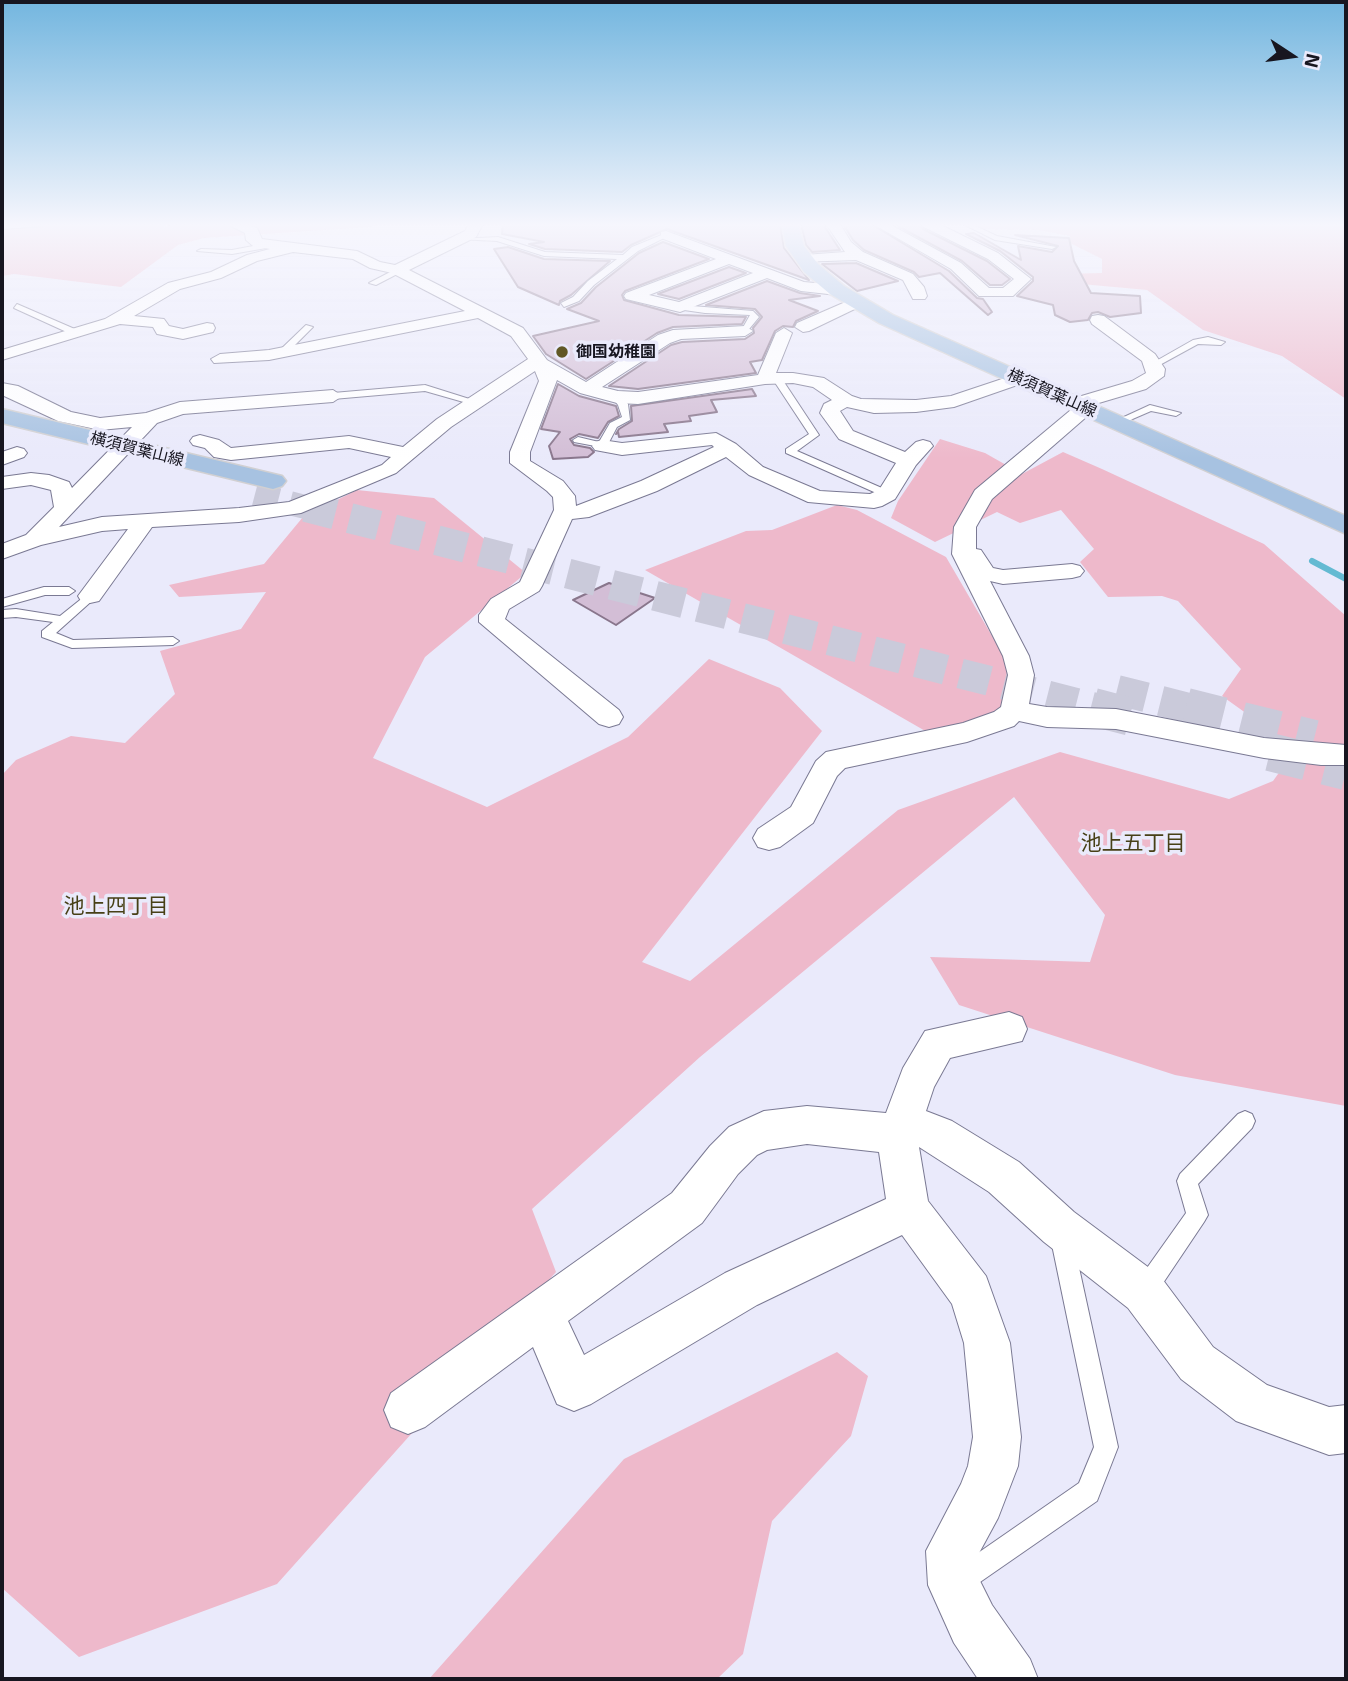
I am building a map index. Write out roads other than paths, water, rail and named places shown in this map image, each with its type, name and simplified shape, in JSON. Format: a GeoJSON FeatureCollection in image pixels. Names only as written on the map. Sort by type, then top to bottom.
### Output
{"type":"FeatureCollection","features":[{"type":"Feature","properties":{"kind":"main road","name":"横須賀葉山線"},"geometry":{"type":"LineString","coordinates":[[858,302],[886,319],[1346,526]]}},
{"type":"Feature","properties":{"kind":"main road","name":"横須賀葉山線"},"geometry":{"type":"LineString","coordinates":[[2,416],[118,452],[172,458],[264,487],[118,452],[2,431]]}},
{"type":"Feature","properties":{"kind":"street"},"geometry":{"type":"LineString","coordinates":[[2,355],[74,332],[100,327],[143,302]]}},
{"type":"Feature","properties":{"kind":"street"},"geometry":{"type":"LineString","coordinates":[[460,302],[517,332],[539,363],[548,381],[520,452],[520,463],[555,486],[564,496],[564,513],[530,586],[500,604],[492,615],[492,622],[609,717]]}},
{"type":"Feature","properties":{"kind":"street"},"geometry":{"type":"LineString","coordinates":[[660,302],[680,307],[692,302]]}},
{"type":"Feature","properties":{"kind":"street"},"geometry":{"type":"LineString","coordinates":[[803,327],[856,302]]}},
{"type":"Feature","properties":{"kind":"street"},"geometry":{"type":"LineString","coordinates":[[219,359],[284,351],[481,313]]}},
{"type":"Feature","properties":{"kind":"street"},"geometry":{"type":"LineString","coordinates":[[117,319],[158,323],[163,330],[183,334],[207,328]]}},
{"type":"Feature","properties":{"kind":"street"},"geometry":{"type":"LineString","coordinates":[[769,838],[802,815],[826,769],[836,759],[967,732],[1004,719],[1014,711],[1021,675],[1016,656],[964,554],[965,527],[983,495],[1080,406],[1139,385],[1155,376],[1156,369],[1149,358],[1098,320]]}},
{"type":"Feature","properties":{"kind":"street"},"geometry":{"type":"LineString","coordinates":[[587,389],[664,339],[679,334],[745,331]]}},
{"type":"Feature","properties":{"kind":"street"},"geometry":{"type":"LineString","coordinates":[[771,379],[784,333]]}},
{"type":"Feature","properties":{"kind":"street"},"geometry":{"type":"LineString","coordinates":[[172,458],[200,441],[227,418],[284,351]]}},
{"type":"Feature","properties":{"kind":"street"},"geometry":{"type":"LineString","coordinates":[[539,363],[587,389],[617,397],[638,398],[771,379],[818,382],[845,400],[874,407],[932,405],[954,401],[1020,378]]}},
{"type":"Feature","properties":{"kind":"street"},"geometry":{"type":"LineString","coordinates":[[2,552],[34,540],[102,524],[292,508],[379,474],[409,454],[444,423],[474,402],[539,363]]}},
{"type":"Feature","properties":{"kind":"street"},"geometry":{"type":"LineString","coordinates":[[2,389],[10,390],[65,417],[100,424],[149,419],[180,408],[227,418],[333,396]]}},
{"type":"Feature","properties":{"kind":"street"},"geometry":{"type":"LineString","coordinates":[[602,446],[622,449],[716,439],[756,471],[816,497],[874,501],[887,494],[915,453],[846,435],[830,413],[831,408],[845,400]]}},
{"type":"Feature","properties":{"kind":"street"},"geometry":{"type":"LineString","coordinates":[[34,540],[149,419]]}},
{"type":"Feature","properties":{"kind":"street"},"geometry":{"type":"LineString","coordinates":[[200,441],[212,444],[221,453],[231,454],[349,442],[409,454]]}},
{"type":"Feature","properties":{"kind":"street"},"geometry":{"type":"LineString","coordinates":[[564,513],[581,512],[649,486],[729,448]]}},
{"type":"Feature","properties":{"kind":"street"},"geometry":{"type":"LineString","coordinates":[[2,483],[49,481],[61,486],[65,508]]}},
{"type":"Feature","properties":{"kind":"street"},"geometry":{"type":"LineString","coordinates":[[79,594],[145,522]]}},
{"type":"Feature","properties":{"kind":"street"},"geometry":{"type":"LineString","coordinates":[[964,554],[973,555],[985,573],[1003,577],[1072,571]]}},
{"type":"Feature","properties":{"kind":"street"},"geometry":{"type":"LineString","coordinates":[[1014,711],[1047,717],[1116,719],[1264,748],[1321,755],[1346,755]]}},
{"type":"Feature","properties":{"kind":"street"},"geometry":{"type":"LineString","coordinates":[[1009,1029],[938,1043],[917,1081],[901,1128],[900,1160],[909,1210],[970,1292],[987,1343],[997,1437],[992,1466],[980,1500],[952,1551],[954,1585],[973,1624],[1010,1679]]}},
{"type":"Feature","properties":{"kind":"street"},"geometry":{"type":"LineString","coordinates":[[408,1410],[687,1208],[724,1160],[743,1141],[764,1131],[807,1125],[901,1128],[938,1135],[1004,1177],[1059,1227],[1144,1292],[1196,1363],[1253,1404],[1329,1431],[1346,1429]]}},
{"type":"Feature","properties":{"kind":"street"},"geometry":{"type":"LineString","coordinates":[[541,1313],[574,1387],[741,1289],[909,1210]]}},
{"type":"Feature","properties":{"kind":"lane"},"geometry":{"type":"LineString","coordinates":[[564,305],[569,302]]}},
{"type":"Feature","properties":{"kind":"lane"},"geometry":{"type":"LineString","coordinates":[[17,306],[74,332]]}},
{"type":"Feature","properties":{"kind":"lane"},"geometry":{"type":"LineString","coordinates":[[680,307],[705,312],[753,313],[755,317],[745,331]]}},
{"type":"Feature","properties":{"kind":"lane"},"geometry":{"type":"LineString","coordinates":[[284,351],[309,327]]}},
{"type":"Feature","properties":{"kind":"lane"},"geometry":{"type":"LineString","coordinates":[[1153,365],[1196,342],[1220,342]]}},
{"type":"Feature","properties":{"kind":"lane"},"geometry":{"type":"LineString","coordinates":[[771,379],[814,435],[790,451],[887,494]]}},
{"type":"Feature","properties":{"kind":"lane"},"geometry":{"type":"LineString","coordinates":[[333,396],[425,388],[474,402]]}},
{"type":"Feature","properties":{"kind":"lane"},"geometry":{"type":"LineString","coordinates":[[578,440],[602,446],[613,425],[627,418],[623,404],[617,397]]}},
{"type":"Feature","properties":{"kind":"lane"},"geometry":{"type":"LineString","coordinates":[[1118,422],[1150,408],[1176,413]]}},
{"type":"Feature","properties":{"kind":"lane"},"geometry":{"type":"LineString","coordinates":[[2,603],[44,591],[79,594],[63,620],[47,634],[72,644],[173,641]]}},
{"type":"Feature","properties":{"kind":"lane"},"geometry":{"type":"LineString","coordinates":[[2,614],[16,613],[63,620]]}},
{"type":"Feature","properties":{"kind":"lane"},"geometry":{"type":"LineString","coordinates":[[1144,1292],[1197,1215],[1187,1181],[1245,1121]]}},
{"type":"Feature","properties":{"kind":"lane"},"geometry":{"type":"LineString","coordinates":[[954,1585],[1088,1492],[1106,1447],[1059,1227]]}},
{"type":"Feature","properties":{"kind":"waterway"},"geometry":{"type":"LineString","coordinates":[[1312,561],[1346,579]]}},
{"type":"Feature","properties":{"kind":"tunnel"},"geometry":{"type":"LineString","coordinates":[[255,494],[313,509]]}},
{"type":"Feature","properties":{"kind":"tunnel"},"geometry":{"type":"LineString","coordinates":[[306,507],[1100,709]]}},
{"type":"Feature","properties":{"kind":"tunnel"},"geometry":{"type":"LineString","coordinates":[[1117,690],[1193,709]]}},
{"type":"Feature","properties":{"kind":"tunnel"},"geometry":{"type":"LineString","coordinates":[[1093,707],[1147,721]]}},
{"type":"Feature","properties":{"kind":"tunnel"},"geometry":{"type":"LineString","coordinates":[[1186,707],[1314,739]]}},
{"type":"Feature","properties":{"kind":"tunnel"},"geometry":{"type":"LineString","coordinates":[[1270,752],[1346,771]]}},
{"type":"Feature","properties":{"kind":"place","name":"御国幼稚園"},"geometry":{"type":"Point","coordinates":[562,352]}},
{"type":"Feature","properties":{"kind":"district","name":"池上五丁目"},"geometry":{"type":"Point","coordinates":[1133,843]}},
{"type":"Feature","properties":{"kind":"district","name":"池上四丁目"},"geometry":{"type":"Point","coordinates":[116,906]}}]}
